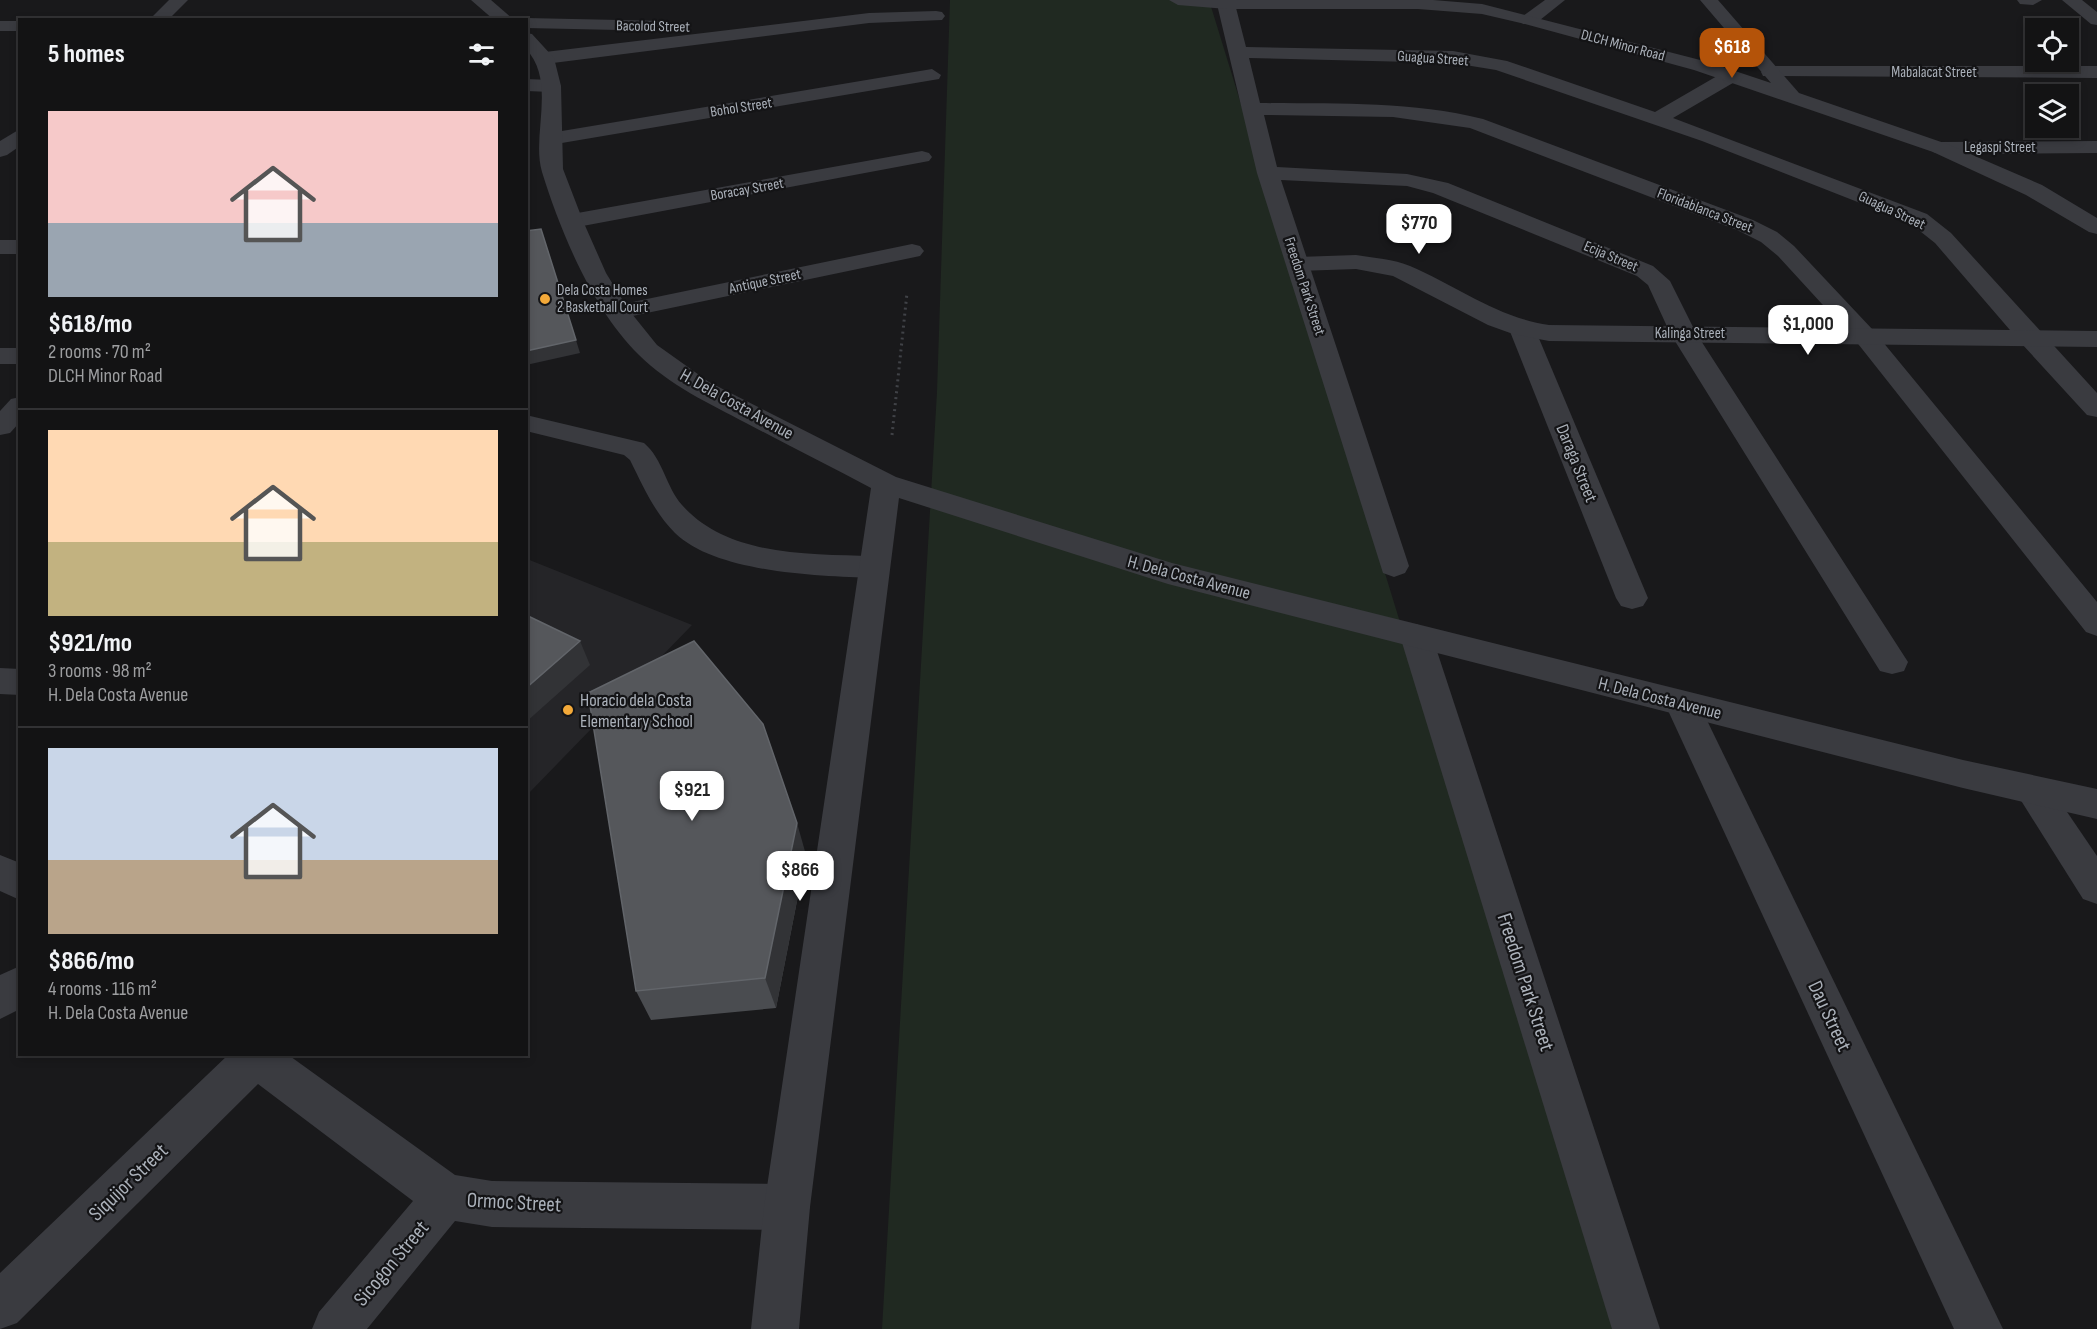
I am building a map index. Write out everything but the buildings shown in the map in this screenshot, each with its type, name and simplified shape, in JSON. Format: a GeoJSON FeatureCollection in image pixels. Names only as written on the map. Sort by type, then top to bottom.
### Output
{"type":"FeatureCollection","features":[{"type":"Feature","properties":{"kind":"street"},"geometry":{"type":"LineString","coordinates":[[159,18],[179,0]]}},
{"type":"Feature","properties":{"kind":"street"},"geometry":{"type":"LineString","coordinates":[[480,0],[503,18]]}},
{"type":"Feature","properties":{"kind":"street","name":"DLCH Minor Road"},"geometry":{"type":"LineString","coordinates":[[1178,0],[1354,1],[1482,9],[1529,20],[1701,66],[1940,148],[2034,190],[2097,227]]}},
{"type":"Feature","properties":{"kind":"street"},"geometry":{"type":"LineString","coordinates":[[1529,20],[1556,0]]}},
{"type":"Feature","properties":{"kind":"street"},"geometry":{"type":"LineString","coordinates":[[1708,0],[1792,96]]}},
{"type":"Feature","properties":{"kind":"street"},"geometry":{"type":"LineString","coordinates":[[2026,0],[2033,0]]}},
{"type":"Feature","properties":{"kind":"street"},"geometry":{"type":"LineString","coordinates":[[2071,0],[2097,20]]}},
{"type":"Feature","properties":{"kind":"street","name":"Freedom Park Street"},"geometry":{"type":"LineString","coordinates":[[1226,2],[1268,173],[1394,566]]}},
{"type":"Feature","properties":{"kind":"street"},"geometry":{"type":"LineString","coordinates":[[785,27],[796,9]]}},
{"type":"Feature","properties":{"kind":"street","name":"Bacolod Street"},"geometry":{"type":"LineString","coordinates":[[537,67],[785,27],[868,18],[936,16]]}},
{"type":"Feature","properties":{"kind":"street","name":"Bacolod Street"},"geometry":{"type":"LineString","coordinates":[[528,23],[785,27]]}},
{"type":"Feature","properties":{"kind":"street"},"geometry":{"type":"LineString","coordinates":[[0,26],[18,26]]}},
{"type":"Feature","properties":{"kind":"street","name":"Guagua Street"},"geometry":{"type":"LineString","coordinates":[[1237,52],[1454,57],[1500,65],[1709,136],[1919,219],[1943,238],[2031,339],[2097,409]]}},
{"type":"Feature","properties":{"kind":"street"},"geometry":{"type":"LineString","coordinates":[[1701,66],[1756,57]]}},
{"type":"Feature","properties":{"kind":"street","name":"H. Dela Costa Avenue"},"geometry":{"type":"LineString","coordinates":[[537,67],[550,139],[544,169],[572,221],[594,273],[618,312],[648,350],[700,388],[886,484],[1168,573],[1682,704],[2033,791],[2097,804]]}},
{"type":"Feature","properties":{"kind":"street","name":"Mabalacat Street"},"geometry":{"type":"LineString","coordinates":[[1770,72],[2097,72]]}},
{"type":"Feature","properties":{"kind":"street","name":"Bohol Street"},"geometry":{"type":"LineString","coordinates":[[550,139],[932,75]]}},
{"type":"Feature","properties":{"kind":"street"},"geometry":{"type":"LineString","coordinates":[[1656,119],[1731,76]]}},
{"type":"Feature","properties":{"kind":"street","name":"Floridablanca Street"},"geometry":{"type":"LineString","coordinates":[[1252,109],[1414,112],[1446,115],[1476,123],[1745,225],[1769,237],[1864,334],[2097,624]]}},
{"type":"Feature","properties":{"kind":"street"},"geometry":{"type":"LineString","coordinates":[[0,151],[18,137]]}},
{"type":"Feature","properties":{"kind":"street","name":"Legaspi Street"},"geometry":{"type":"LineString","coordinates":[[1940,148],[2097,147]]}},
{"type":"Feature","properties":{"kind":"street","name":"Boracay Street"},"geometry":{"type":"LineString","coordinates":[[572,221],[922,157]]}},
{"type":"Feature","properties":{"kind":"street"},"geometry":{"type":"LineString","coordinates":[[0,161],[18,161]]}},
{"type":"Feature","properties":{"kind":"street","name":"Ecija Street"},"geometry":{"type":"LineString","coordinates":[[1268,173],[1407,180],[1440,188],[1644,271],[1658,281],[1683,333],[1892,662]]}},
{"type":"Feature","properties":{"kind":"street"},"geometry":{"type":"LineString","coordinates":[[0,247],[18,247]]}},
{"type":"Feature","properties":{"kind":"street","name":"Antique Street"},"geometry":{"type":"LineString","coordinates":[[618,312],[912,251]]}},
{"type":"Feature","properties":{"kind":"street","name":"Kalinga Street"},"geometry":{"type":"LineString","coordinates":[[1299,264],[1356,262],[1400,270],[1497,320],[1522,329],[1549,333],[1864,334],[2097,339]]}},
{"type":"Feature","properties":{"kind":"street","name":"Daraga Street"},"geometry":{"type":"LineString","coordinates":[[1522,329],[1632,598]]}},
{"type":"Feature","properties":{"kind":"street"},"geometry":{"type":"LineString","coordinates":[[0,356],[18,356]]}},
{"type":"Feature","properties":{"kind":"street"},"geometry":{"type":"LineString","coordinates":[[0,427],[18,407]]}},
{"type":"Feature","properties":{"kind":"street"},"geometry":{"type":"LineString","coordinates":[[528,423],[634,449],[646,463],[671,512],[691,532],[718,544],[763,558],[828,566],[873,567]]}},
{"type":"Feature","properties":{"kind":"street"},"geometry":{"type":"LineString","coordinates":[[775,1329],[788,1207],[886,484]]}},
{"type":"Feature","properties":{"kind":"street","name":"Freedom Park Street"},"geometry":{"type":"LineString","coordinates":[[1416,636],[1636,1329]]}},
{"type":"Feature","properties":{"kind":"street"},"geometry":{"type":"LineString","coordinates":[[0,681],[18,682]]}},
{"type":"Feature","properties":{"kind":"street","name":"Dau Street"},"geometry":{"type":"LineString","coordinates":[[1682,704],[1979,1329]]}},
{"type":"Feature","properties":{"kind":"street"},"geometry":{"type":"LineString","coordinates":[[2033,791],[2097,887]]}},
{"type":"Feature","properties":{"kind":"street"},"geometry":{"type":"LineString","coordinates":[[0,871],[18,883]]}},
{"type":"Feature","properties":{"kind":"street"},"geometry":{"type":"LineString","coordinates":[[0,1000],[18,986]]}},
{"type":"Feature","properties":{"kind":"street","name":"Ormoc Street"},"geometry":{"type":"LineString","coordinates":[[254,1056],[446,1197],[492,1204],[788,1207]]}},
{"type":"Feature","properties":{"kind":"street","name":"Siquijor Street"},"geometry":{"type":"LineString","coordinates":[[0,1306],[254,1056]]}},
{"type":"Feature","properties":{"kind":"street","name":"Sicogon Street"},"geometry":{"type":"LineString","coordinates":[[336,1329],[446,1197]]}},
{"type":"Feature","properties":{"kind":"shaded area"},"geometry":{"type":"Polygon","coordinates":[[[950,0],[1209,0],[1617,1329],[882,1329],[937,392],[950,0]]]}},
{"type":"Feature","properties":{"kind":"shaded area","name":"Horacio dela Costa Elementary School"},"geometry":{"type":"Polygon","coordinates":[[[528,559],[692,625],[528,794],[528,559]]]}},
{"type":"Feature","properties":{"kind":"place","name":"Dela Costa Homes 2 Basketball Court"},"geometry":{"type":"Point","coordinates":[545,299]}},
{"type":"Feature","properties":{"kind":"place","name":"Horacio dela Costa Elementary School"},"geometry":{"type":"Point","coordinates":[568,710]}}]}
